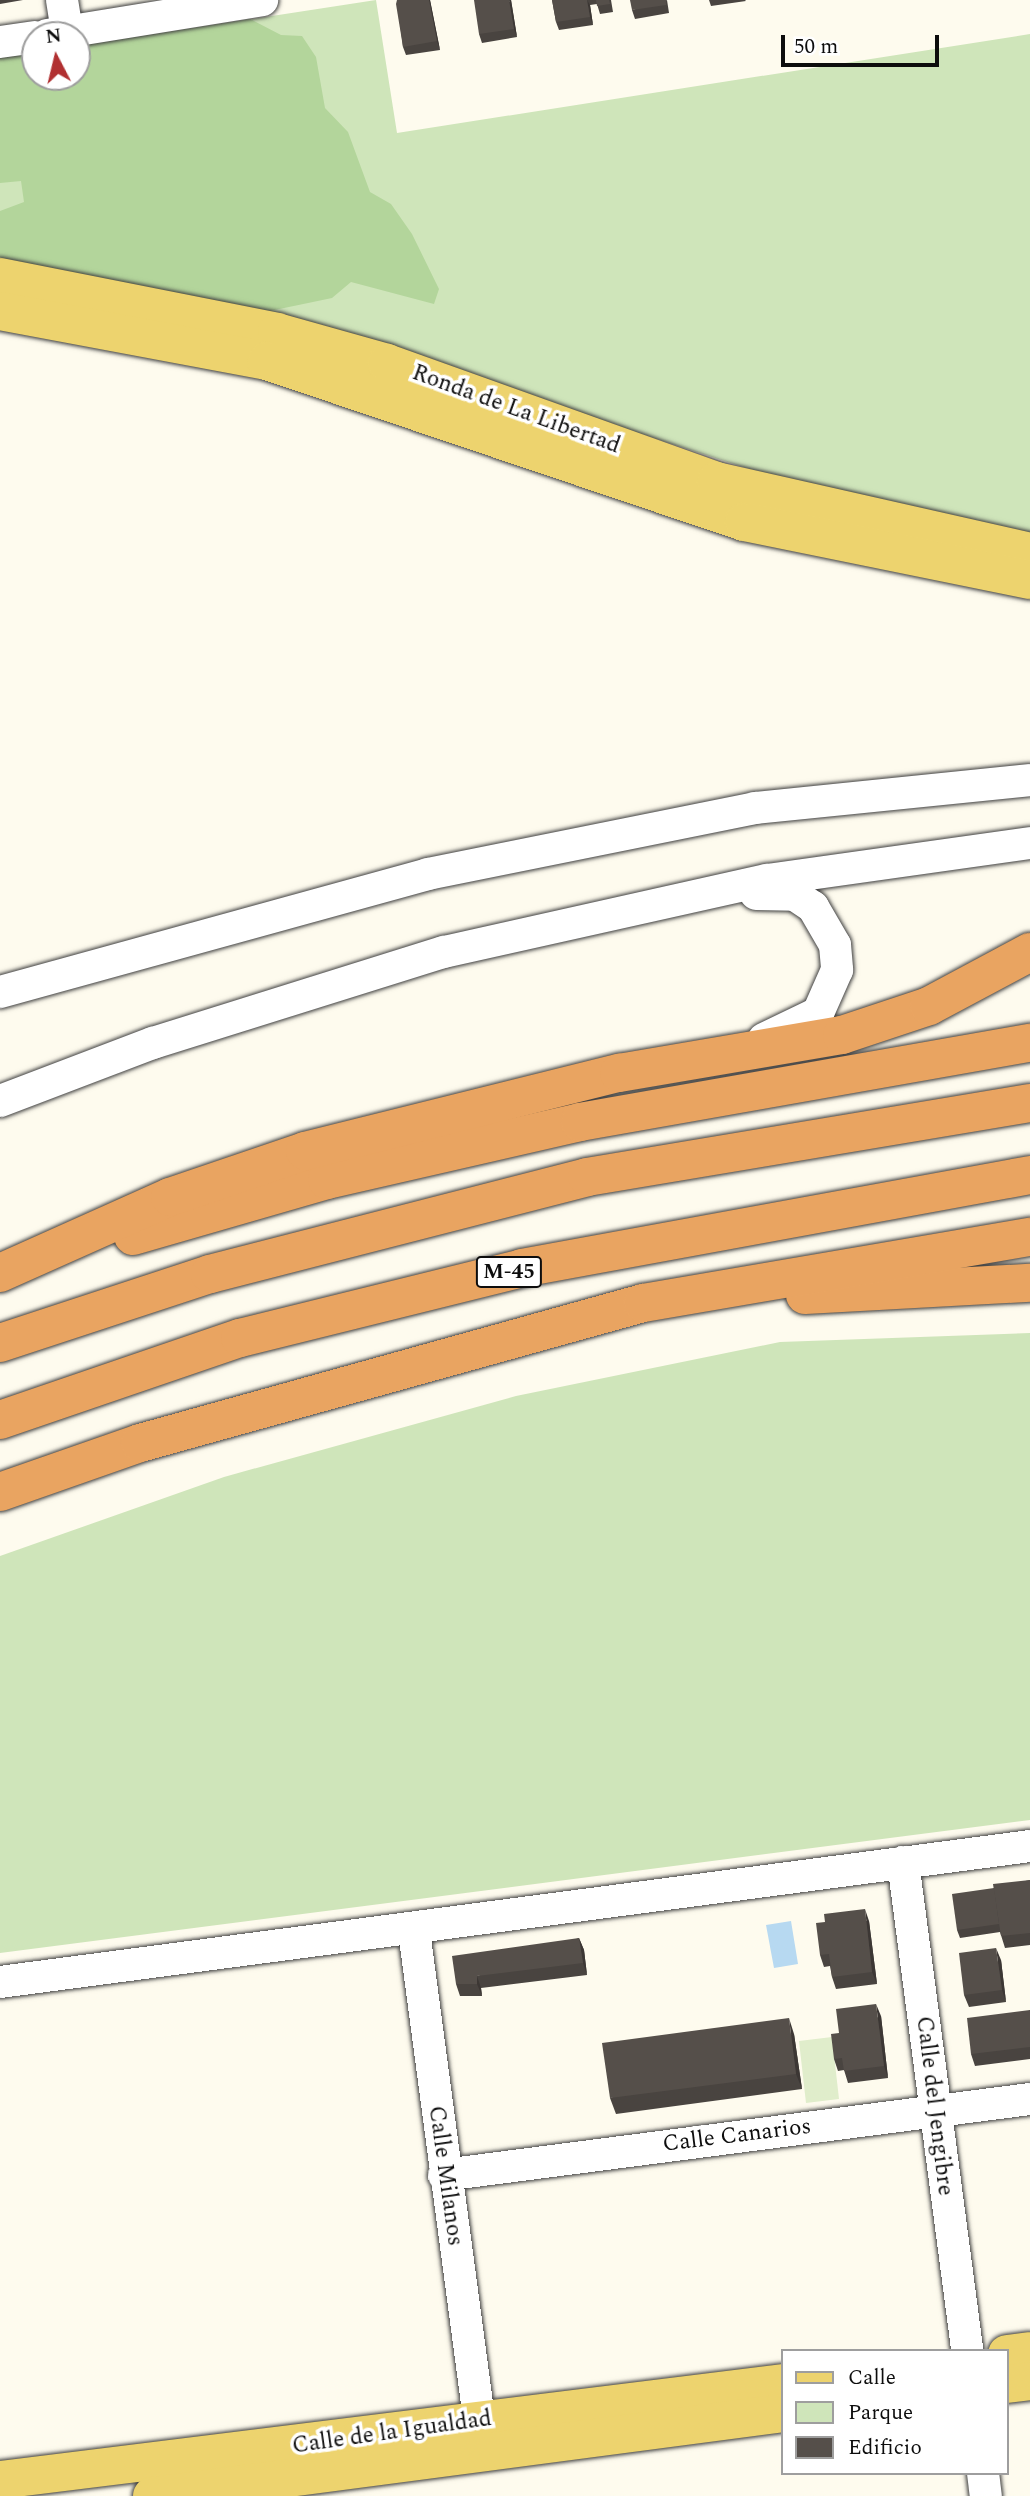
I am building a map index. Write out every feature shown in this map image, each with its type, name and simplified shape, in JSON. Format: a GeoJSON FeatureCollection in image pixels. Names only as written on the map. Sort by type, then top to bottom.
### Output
{"type":"FeatureCollection","features":[{"type":"Feature","properties":{"kind":"highway"},"geometry":{"type":"LineString","coordinates":[[0,1273],[170,1198],[305,1151],[506,1098],[881,1024],[972,987],[1030,953]]}},
{"type":"Feature","properties":{"kind":"highway"},"geometry":{"type":"LineString","coordinates":[[0,1279],[353,1174],[808,1077],[1030,1043]]}},
{"type":"Feature","properties":{"kind":"highway"},"geometry":{"type":"LineString","coordinates":[[0,1343],[210,1274],[587,1177],[1030,1103]]}},
{"type":"Feature","properties":{"kind":"highway","name":"M-45"},"geometry":{"type":"LineString","coordinates":[[0,1420],[240,1338],[522,1268],[1030,1175]]}},
{"type":"Feature","properties":{"kind":"highway"},"geometry":{"type":"LineString","coordinates":[[0,1492],[140,1443],[471,1346],[643,1303],[1030,1237]]}},
{"type":"Feature","properties":{"kind":"highway"},"geometry":{"type":"LineString","coordinates":[[471,1346],[810,1294],[1030,1283]]}},
{"type":"Feature","properties":{"kind":"main road","name":"Ronda de La Libertad"},"geometry":{"type":"LineString","coordinates":[[0,277],[277,332],[387,363],[716,481],[1030,552]]}},
{"type":"Feature","properties":{"kind":"main road","name":"Ronda de La Libertad"},"geometry":{"type":"LineString","coordinates":[[0,311],[267,361],[744,522],[1030,580]]}},
{"type":"Feature","properties":{"kind":"main road"},"geometry":{"type":"LineString","coordinates":[[1009,2354],[1030,2351]]}},
{"type":"Feature","properties":{"kind":"main road"},"geometry":{"type":"LineString","coordinates":[[1009,2384],[1030,2381]]}},
{"type":"Feature","properties":{"kind":"main road","name":"Calle de la Igualdad"},"geometry":{"type":"LineString","coordinates":[[0,2480],[782,2383]]}},
{"type":"Feature","properties":{"kind":"main road","name":"Calle de la Igualdad"},"geometry":{"type":"LineString","coordinates":[[152,2496],[782,2413]]}},
{"type":"Feature","properties":{"kind":"street"},"geometry":{"type":"LineString","coordinates":[[59,21],[62,0]]}},
{"type":"Feature","properties":{"kind":"street"},"geometry":{"type":"LineString","coordinates":[[91,28],[262,0]]}},
{"type":"Feature","properties":{"kind":"street"},"geometry":{"type":"LineString","coordinates":[[0,42],[21,39]]}},
{"type":"Feature","properties":{"kind":"street"},"geometry":{"type":"LineString","coordinates":[[0,992],[428,874],[755,808],[1030,780]]}},
{"type":"Feature","properties":{"kind":"street"},"geometry":{"type":"LineString","coordinates":[[0,1101],[297,995],[471,945],[831,868],[1030,842]]}},
{"type":"Feature","properties":{"kind":"street"},"geometry":{"type":"LineString","coordinates":[[650,906],[796,895],[824,920],[835,945],[832,994],[818,1013],[780,1035],[706,1057]]}},
{"type":"Feature","properties":{"kind":"street"},"geometry":{"type":"LineString","coordinates":[[0,1982],[414,1931],[1030,1846]]}},
{"type":"Feature","properties":{"kind":"street","name":"Calle del Jengibre"},"geometry":{"type":"LineString","coordinates":[[903,1862],[967,2349]]}},
{"type":"Feature","properties":{"kind":"street","name":"Calle Milanos"},"geometry":{"type":"LineString","coordinates":[[414,1931],[444,2175],[480,2421]]}},
{"type":"Feature","properties":{"kind":"street","name":"Calle Canarios"},"geometry":{"type":"LineString","coordinates":[[444,2175],[1030,2099]]}},
{"type":"Feature","properties":{"kind":"street"},"geometry":{"type":"LineString","coordinates":[[983,2475],[986,2496]]}},
{"type":"Feature","properties":{"kind":"green space"},"geometry":{"type":"Polygon","coordinates":[[[376,0],[397,133],[1030,34],[1030,533],[796,484],[265,312],[0,260],[0,58],[21,69],[21,91],[91,91],[91,44],[376,0]]]}},
{"type":"Feature","properties":{"kind":"green space"},"geometry":{"type":"Polygon","coordinates":[[[250,19],[281,35],[302,36],[316,57],[325,108],[348,132],[370,192],[391,204],[412,234],[439,289],[434,304],[351,282],[332,298],[265,312],[0,260],[0,211],[24,202],[21,181],[0,183],[0,58],[21,54],[21,91],[91,91],[91,44],[250,19]]]}},
{"type":"Feature","properties":{"kind":"green space"},"geometry":{"type":"Polygon","coordinates":[[[1030,1333],[1030,1820],[0,1953],[0,1556],[224,1477],[516,1396],[780,1342],[1030,1333]]]}},
{"type":"Feature","properties":{"kind":"green space"},"geometry":{"type":"Polygon","coordinates":[[[832,2037],[839,2099],[806,2103],[799,2041],[832,2037]]]}},
{"type":"Feature","properties":{"kind":"water"},"geometry":{"type":"Polygon","coordinates":[[[791,1921],[798,1964],[774,1968],[766,1925],[791,1921]]]}},
{"type":"Feature","properties":{"kind":"building"},"geometry":{"type":"Polygon","coordinates":[[[397,0],[429,0],[437,41],[403,47],[397,0]]]}},
{"type":"Feature","properties":{"kind":"building"},"geometry":{"type":"Polygon","coordinates":[[[474,0],[509,0],[514,29],[479,34],[474,0]]]}},
{"type":"Feature","properties":{"kind":"building"},"geometry":{"type":"Polygon","coordinates":[[[552,0],[587,0],[590,17],[556,22],[552,0]]]}},
{"type":"Feature","properties":{"kind":"building"},"geometry":{"type":"Polygon","coordinates":[[[596,0],[609,0],[610,4],[597,6],[596,0]]]}},
{"type":"Feature","properties":{"kind":"building"},"geometry":{"type":"Polygon","coordinates":[[[630,0],[666,0],[666,5],[632,10],[630,0]]]}},
{"type":"Feature","properties":{"kind":"building"},"geometry":{"type":"Polygon","coordinates":[[[1030,1880],[1030,1933],[1001,1936],[993,1884],[1030,1880]]]}},
{"type":"Feature","properties":{"kind":"building"},"geometry":{"type":"Polygon","coordinates":[[[994,1888],[999,1924],[957,1930],[952,1894],[994,1888]]]}},
{"type":"Feature","properties":{"kind":"building"},"geometry":{"type":"Polygon","coordinates":[[[865,1909],[872,1972],[832,1977],[829,1954],[820,1955],[816,1923],[825,1922],[824,1914],[865,1909]]]}},
{"type":"Feature","properties":{"kind":"building"},"geometry":{"type":"Polygon","coordinates":[[[579,1938],[583,1963],[477,1976],[477,1984],[456,1984],[452,1956],[579,1938]]]}},
{"type":"Feature","properties":{"kind":"building"},"geometry":{"type":"Polygon","coordinates":[[[996,1948],[1002,1990],[964,1995],[959,1953],[996,1948]]]}},
{"type":"Feature","properties":{"kind":"building"},"geometry":{"type":"Polygon","coordinates":[[[876,2004],[884,2066],[844,2071],[842,2058],[834,2059],[831,2034],[839,2033],[836,2009],[876,2004]]]}},
{"type":"Feature","properties":{"kind":"building"},"geometry":{"type":"Polygon","coordinates":[[[1030,2010],[1030,2047],[971,2054],[967,2018],[1030,2010]]]}},
{"type":"Feature","properties":{"kind":"building"},"geometry":{"type":"Polygon","coordinates":[[[789,2018],[796,2074],[610,2098],[602,2043],[789,2018]]]}}]}
